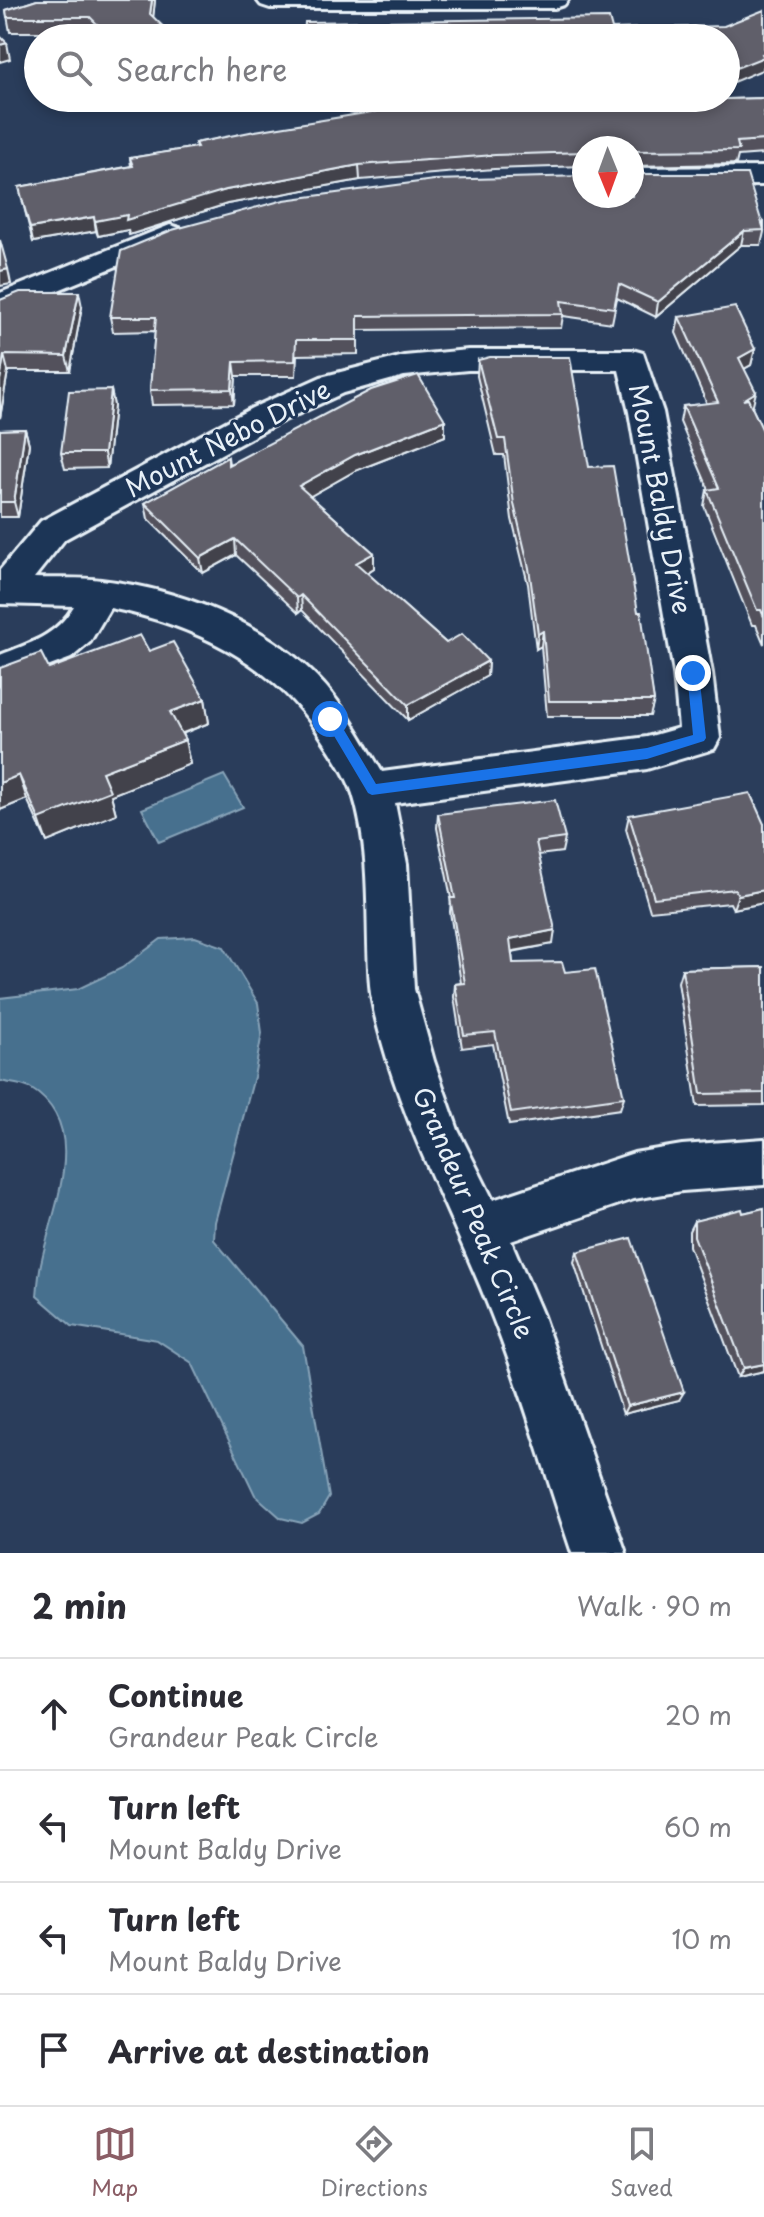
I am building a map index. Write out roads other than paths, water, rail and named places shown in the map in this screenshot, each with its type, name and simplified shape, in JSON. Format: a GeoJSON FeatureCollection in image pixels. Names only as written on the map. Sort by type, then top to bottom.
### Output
{"type":"FeatureCollection","features":[{"type":"Feature","properties":{"kind":"street"},"geometry":{"type":"LineString","coordinates":[[270,0],[555,0]]}},
{"type":"Feature","properties":{"kind":"street"},"geometry":{"type":"LineString","coordinates":[[644,177],[764,176]]}},
{"type":"Feature","properties":{"kind":"street"},"geometry":{"type":"LineString","coordinates":[[0,304],[145,243],[201,224]]}},
{"type":"Feature","properties":{"kind":"street","name":"Mount Nebo Drive"},"geometry":{"type":"LineString","coordinates":[[2,591],[53,530],[264,416],[332,385],[404,366],[468,360],[632,360]]}},
{"type":"Feature","properties":{"kind":"street","name":"Mount Baldy Drive"},"geometry":{"type":"LineString","coordinates":[[372,790],[647,753],[700,738],[693,673],[646,412],[632,360]]}},
{"type":"Feature","properties":{"kind":"street","name":"Grandeur Peak Circle"},"geometry":{"type":"LineString","coordinates":[[2,591],[100,593],[148,602],[192,617],[234,635],[272,659],[303,687],[330,719],[372,790],[386,864],[392,989],[411,1061],[437,1136],[518,1316],[599,1553]]}},
{"type":"Feature","properties":{"kind":"street"},"geometry":{"type":"LineString","coordinates":[[0,670],[58,648],[77,632],[100,593]]}},
{"type":"Feature","properties":{"kind":"street"},"geometry":{"type":"LineString","coordinates":[[481,1228],[634,1176],[682,1168],[764,1162]]}},
{"type":"Feature","properties":{"kind":"water"},"geometry":{"type":"Polygon","coordinates":[[[224,775],[243,807],[159,842],[142,809],[224,775]]]}},
{"type":"Feature","properties":{"kind":"water"},"geometry":{"type":"Polygon","coordinates":[[[195,937],[224,947],[258,1003],[262,1033],[254,1077],[215,1222],[214,1240],[303,1346],[329,1497],[319,1514],[302,1523],[281,1518],[255,1495],[192,1363],[157,1340],[72,1326],[37,1296],[41,1264],[59,1192],[64,1145],[60,1123],[49,1104],[30,1088],[0,1081],[0,998],[78,989],[122,968],[161,939],[195,937]]]}}]}
